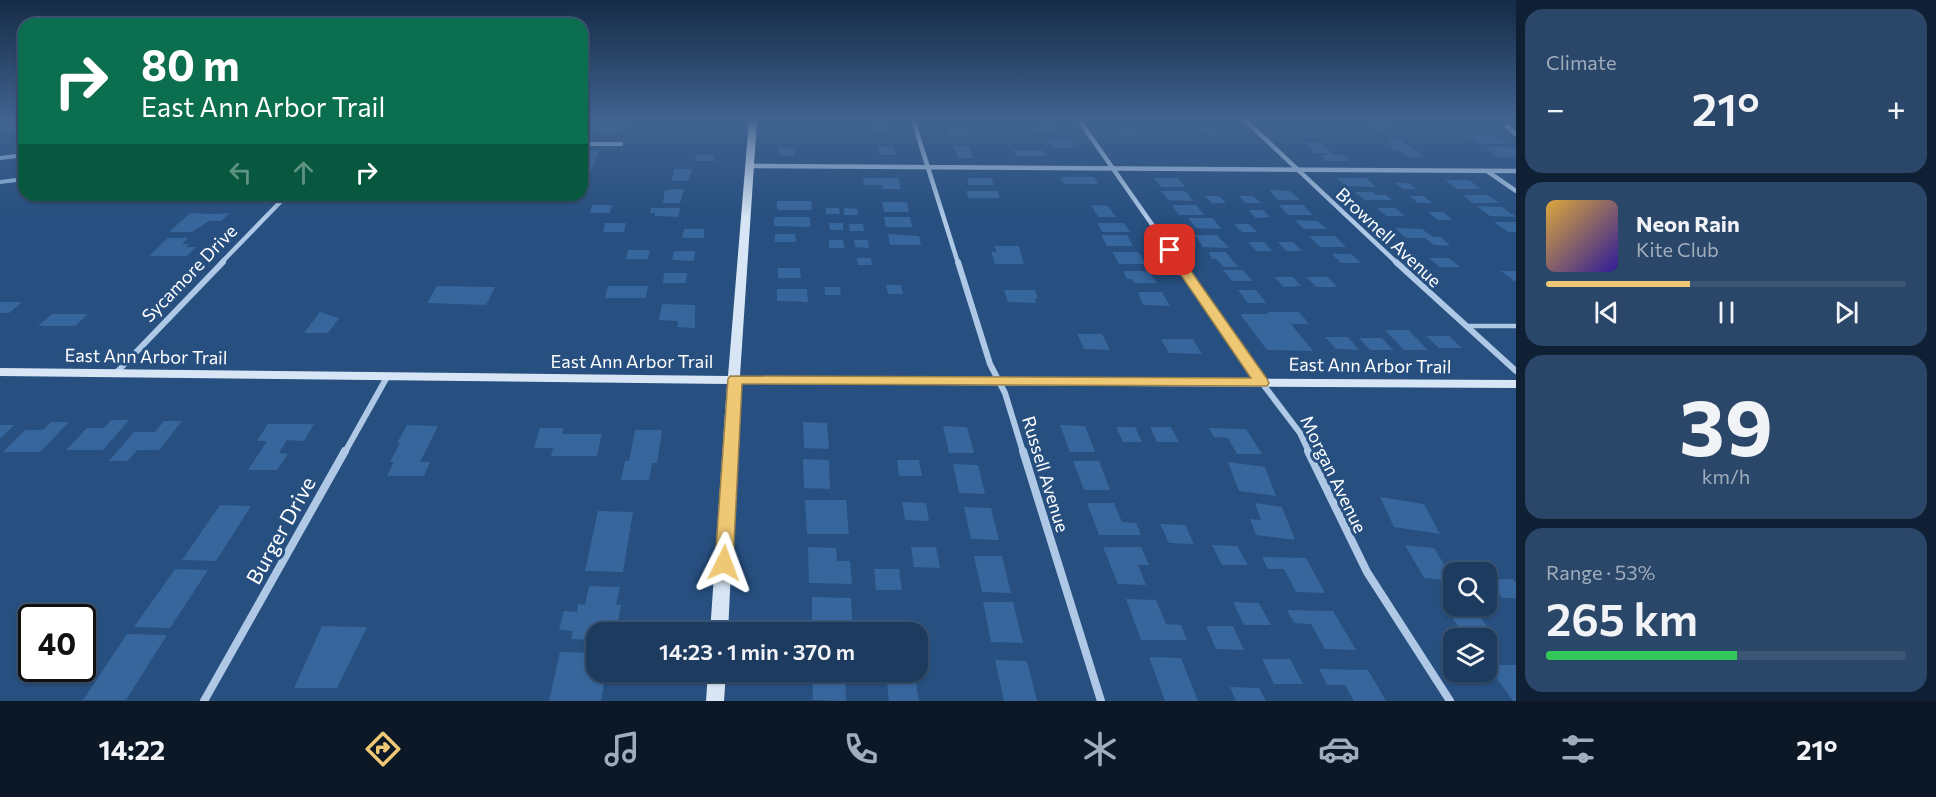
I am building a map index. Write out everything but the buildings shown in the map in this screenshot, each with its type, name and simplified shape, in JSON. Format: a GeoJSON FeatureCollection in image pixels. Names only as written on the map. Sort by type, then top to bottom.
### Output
{"type":"FeatureCollection","features":[{"type":"Feature","properties":{"kind":"street"},"geometry":{"type":"LineString","coordinates":[[721,622],[751,153]]}},
{"type":"Feature","properties":{"kind":"street","name":"Russell Avenue"},"geometry":{"type":"LineString","coordinates":[[923,153],[990,364],[1010,410],[1101,701]]}},
{"type":"Feature","properties":{"kind":"street","name":"Morgan Avenue"},"geometry":{"type":"LineString","coordinates":[[1101,153],[1308,445],[1367,572],[1450,701]]}},
{"type":"Feature","properties":{"kind":"street","name":"Brownell Avenue"},"geometry":{"type":"LineString","coordinates":[[1280,153],[1464,326],[1516,371]]}},
{"type":"Feature","properties":{"kind":"street"},"geometry":{"type":"LineString","coordinates":[[750,166],[1516,171]]}},
{"type":"Feature","properties":{"kind":"street"},"geometry":{"type":"LineString","coordinates":[[1486,171],[1516,191]]}},
{"type":"Feature","properties":{"kind":"street","name":"Sycamore Drive"},"geometry":{"type":"LineString","coordinates":[[114,374],[281,201]]}},
{"type":"Feature","properties":{"kind":"street","name":"East Ann Arbor Trail"},"geometry":{"type":"LineString","coordinates":[[0,372],[999,382],[1516,384]]}},
{"type":"Feature","properties":{"kind":"street","name":"Burger Drive"},"geometry":{"type":"LineString","coordinates":[[204,701],[387,376]]}},
{"type":"Feature","properties":{"kind":"street"},"geometry":{"type":"LineString","coordinates":[[715,701],[716,682]]}},
{"type":"Feature","properties":{"kind":"lane"},"geometry":{"type":"LineString","coordinates":[[1464,326],[1516,326]]}},
{"type":"Feature","properties":{"kind":"waterway"},"geometry":{"type":"LineString","coordinates":[[0,158],[18,156]]}},
{"type":"Feature","properties":{"kind":"waterway"},"geometry":{"type":"LineString","coordinates":[[0,182],[18,180]]}},
{"type":"Feature","properties":{"kind":"route"},"geometry":{"type":"LineString","coordinates":[[724,563],[735,379],[1262,383],[1170,250]]}}]}
